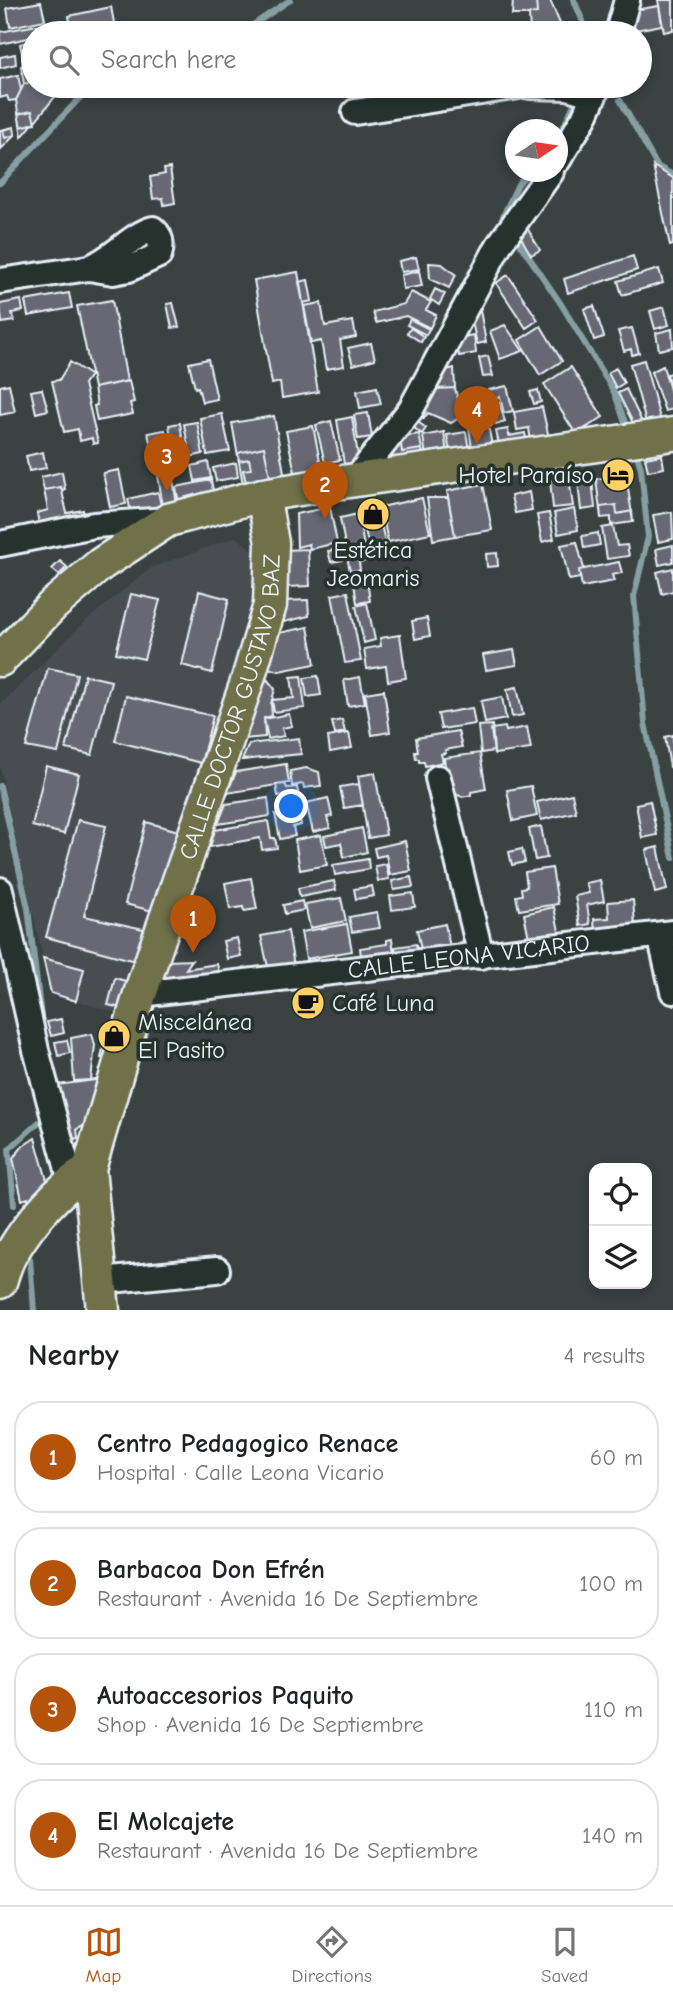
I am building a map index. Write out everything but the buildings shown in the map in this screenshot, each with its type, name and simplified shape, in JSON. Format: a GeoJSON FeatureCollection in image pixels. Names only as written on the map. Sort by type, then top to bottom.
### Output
{"type":"FeatureCollection","features":[{"type":"Feature","properties":{"kind":"main road"},"geometry":{"type":"LineString","coordinates":[[0,660],[54,605],[102,564],[168,520],[264,495],[650,437]]}},
{"type":"Feature","properties":{"kind":"main road","name":"CALLE DOCTOR GUSTAVO BAZ"},"geometry":{"type":"LineString","coordinates":[[80,1175],[248,679],[270,605],[272,543],[264,495]]}},
{"type":"Feature","properties":{"kind":"main road"},"geometry":{"type":"LineString","coordinates":[[0,1282],[11,1253],[51,1201],[80,1175]]}},
{"type":"Feature","properties":{"kind":"main road"},"geometry":{"type":"LineString","coordinates":[[80,1175],[102,1296]]}},
{"type":"Feature","properties":{"kind":"street"},"geometry":{"type":"LineString","coordinates":[[621,21],[626,0]]}},
{"type":"Feature","properties":{"kind":"street"},"geometry":{"type":"LineString","coordinates":[[355,112],[443,98]]}},
{"type":"Feature","properties":{"kind":"street"},"geometry":{"type":"LineString","coordinates":[[568,144],[584,118],[587,98]]}},
{"type":"Feature","properties":{"kind":"street"},"geometry":{"type":"LineString","coordinates":[[355,480],[411,409],[499,245],[544,182]]}},
{"type":"Feature","properties":{"kind":"street"},"geometry":{"type":"LineString","coordinates":[[0,281],[89,268]]}},
{"type":"Feature","properties":{"kind":"street"},"geometry":{"type":"LineString","coordinates":[[0,544],[94,525],[168,520]]}},
{"type":"Feature","properties":{"kind":"street"},"geometry":{"type":"LineString","coordinates":[[438,778],[481,956]]}},
{"type":"Feature","properties":{"kind":"street"},"geometry":{"type":"LineString","coordinates":[[0,891],[36,1050],[80,1175]]}},
{"type":"Feature","properties":{"kind":"street"},"geometry":{"type":"LineString","coordinates":[[667,934],[673,991]]}},
{"type":"Feature","properties":{"kind":"street","name":"CALLE LEONA VICARIO"},"geometry":{"type":"LineString","coordinates":[[140,994],[667,934]]}},
{"type":"Feature","properties":{"kind":"street"},"geometry":{"type":"LineString","coordinates":[[102,1296],[217,1270]]}},
{"type":"Feature","properties":{"kind":"shaded area"},"geometry":{"type":"Polygon","coordinates":[[[236,537],[268,562],[131,1017],[51,993],[0,767],[0,705],[87,620],[151,568],[236,537]]]}},
{"type":"Feature","properties":{"kind":"waterway"},"geometry":{"type":"LineString","coordinates":[[259,21],[290,0]]}},
{"type":"Feature","properties":{"kind":"waterway"},"geometry":{"type":"LineString","coordinates":[[574,0],[583,21]]}},
{"type":"Feature","properties":{"kind":"waterway"},"geometry":{"type":"LineString","coordinates":[[0,183],[80,98]]}},
{"type":"Feature","properties":{"kind":"waterway"},"geometry":{"type":"LineString","coordinates":[[567,119],[577,98]]}},
{"type":"Feature","properties":{"kind":"waterway"},"geometry":{"type":"LineString","coordinates":[[620,100],[657,166],[673,175]]}},
{"type":"Feature","properties":{"kind":"waterway"},"geometry":{"type":"LineString","coordinates":[[504,219],[520,182]]}},
{"type":"Feature","properties":{"kind":"waterway"},"geometry":{"type":"LineString","coordinates":[[516,238],[561,304],[614,392],[629,433]]}},
{"type":"Feature","properties":{"kind":"waterway"},"geometry":{"type":"LineString","coordinates":[[635,449],[641,468],[648,537],[634,596],[645,723],[673,858]]}},
{"type":"Feature","properties":{"kind":"waterway"},"geometry":{"type":"LineString","coordinates":[[0,786],[28,908],[42,1025]]}},
{"type":"Feature","properties":{"kind":"waterway"},"geometry":{"type":"LineString","coordinates":[[14,1205],[9,1149],[39,1122]]}},
{"type":"Feature","properties":{"kind":"waterway"},"geometry":{"type":"LineString","coordinates":[[30,1259],[34,1310]]}},
{"type":"Feature","properties":{"kind":"place","name":"El Molcajete"},"geometry":{"type":"Point","coordinates":[477,444]}},
{"type":"Feature","properties":{"kind":"place","name":"Hotel Paraíso"},"geometry":{"type":"Point","coordinates":[618,475]}},
{"type":"Feature","properties":{"kind":"place","name":"Autoaccesorios Paquito"},"geometry":{"type":"Point","coordinates":[167,491]}},
{"type":"Feature","properties":{"kind":"place","name":"Estética Jeomaris"},"geometry":{"type":"Point","coordinates":[373,514]}},
{"type":"Feature","properties":{"kind":"place","name":"Barbacoa Don Efrén"},"geometry":{"type":"Point","coordinates":[325,519]}},
{"type":"Feature","properties":{"kind":"place","name":"Centro Pedagogico Renace"},"geometry":{"type":"Point","coordinates":[193,953]}},
{"type":"Feature","properties":{"kind":"place","name":"Café Luna"},"geometry":{"type":"Point","coordinates":[308,1003]}},
{"type":"Feature","properties":{"kind":"place","name":"Miscelánea El Pasito"},"geometry":{"type":"Point","coordinates":[114,1036]}}]}
